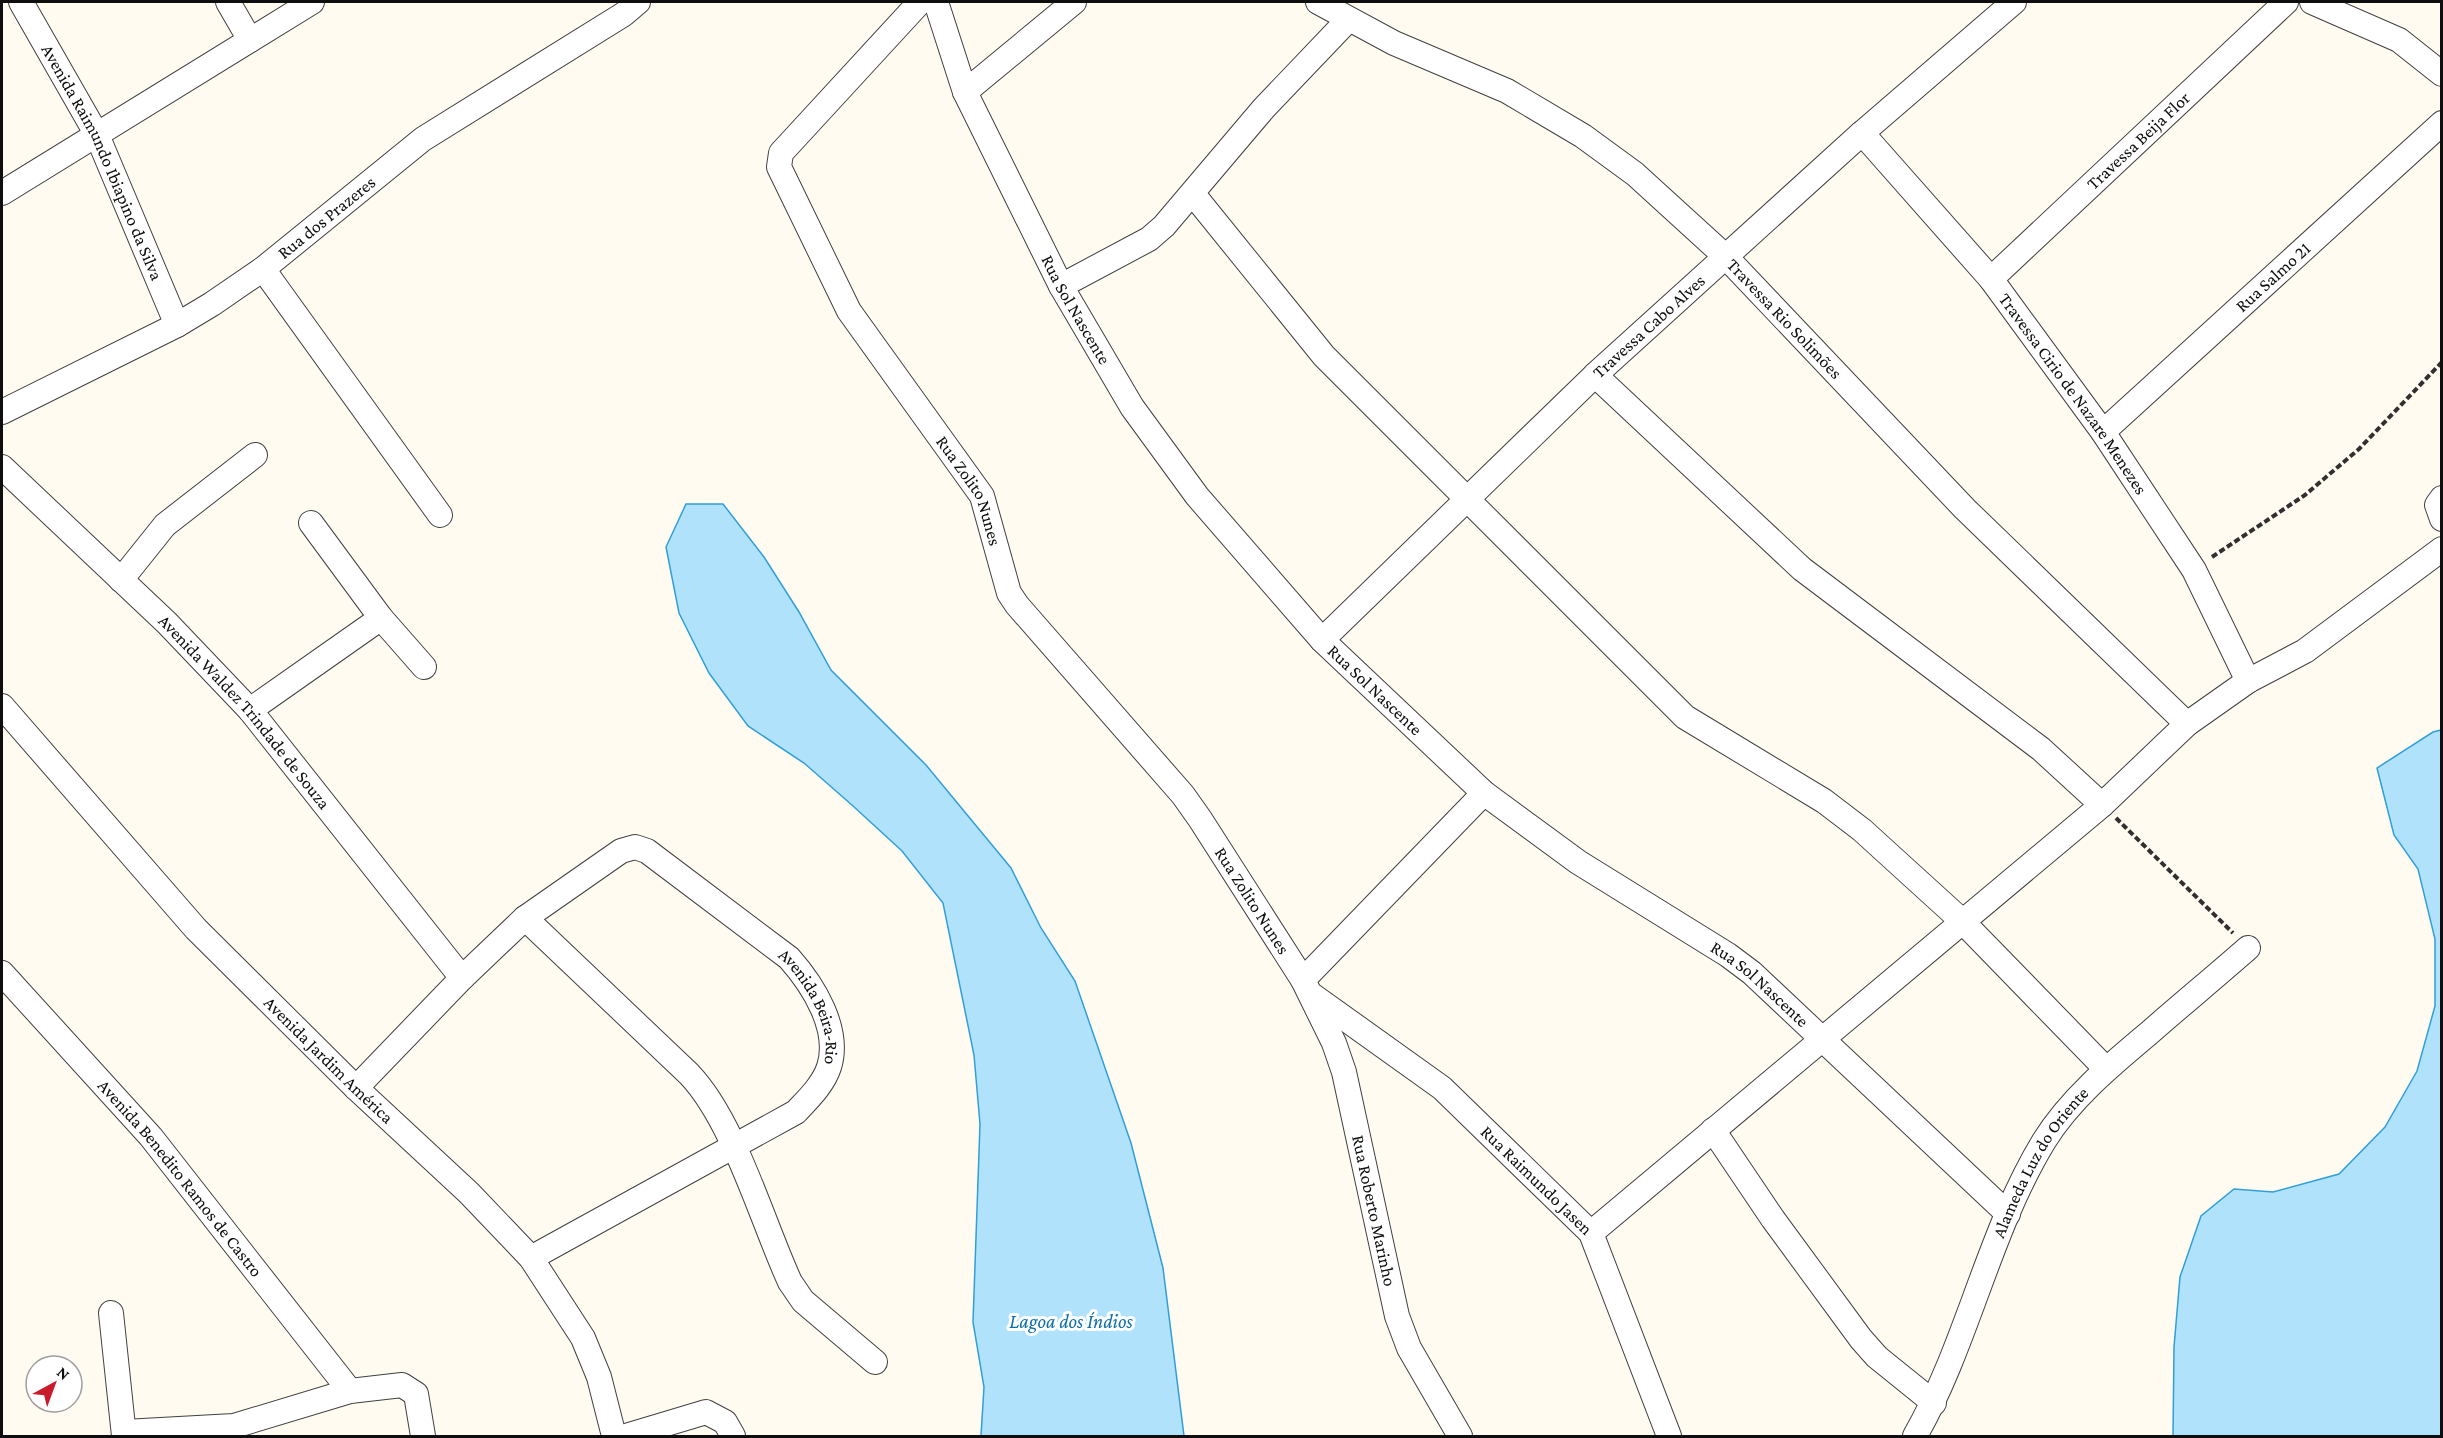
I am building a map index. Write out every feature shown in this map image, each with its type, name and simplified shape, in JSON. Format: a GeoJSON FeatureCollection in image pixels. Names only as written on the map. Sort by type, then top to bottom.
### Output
{"type":"FeatureCollection","features":[{"type":"Feature","properties":{"kind":"street","name":"Avenida Raimundo Ibiapino da Silva"},"geometry":{"type":"LineString","coordinates":[[21,2],[98,135],[177,325]]}},
{"type":"Feature","properties":{"kind":"street"},"geometry":{"type":"LineString","coordinates":[[228,2],[250,40]]}},
{"type":"Feature","properties":{"kind":"street"},"geometry":{"type":"LineString","coordinates":[[2,193],[312,2]]}},
{"type":"Feature","properties":{"kind":"street","name":"Rua dos Prazeres"},"geometry":{"type":"LineString","coordinates":[[2,412],[177,325],[263,269],[423,139],[624,14],[638,2]]}},
{"type":"Feature","properties":{"kind":"street","name":"Rua Zolito Nunes"},"geometry":{"type":"LineString","coordinates":[[920,2],[781,153],[779,167],[849,311],[982,496],[1009,593],[1183,795],[1308,987]]}},
{"type":"Feature","properties":{"kind":"street","name":"Rua Sol Nascente"},"geometry":{"type":"LineString","coordinates":[[936,2],[965,92],[1062,286],[1132,407],[1197,496],[1322,640],[1484,793],[1578,862],[1728,955],[1822,1038],[2008,1214]]}},
{"type":"Feature","properties":{"kind":"street"},"geometry":{"type":"LineString","coordinates":[[965,92],[1074,2]]}},
{"type":"Feature","properties":{"kind":"street","name":"Travessa Rio Solimões"},"geometry":{"type":"LineString","coordinates":[[1318,2],[1348,20],[1433,61],[1507,91],[1583,136],[1635,174],[1725,256],[1965,509],[2187,724]]}},
{"type":"Feature","properties":{"kind":"street","name":"Travessa Cabo Alves"},"geometry":{"type":"LineString","coordinates":[[1322,640],[1595,375],[1862,133],[2014,2]]}},
{"type":"Feature","properties":{"kind":"street","name":"Travessa Beija Flor"},"geometry":{"type":"LineString","coordinates":[[1990,279],[2286,2]]}},
{"type":"Feature","properties":{"kind":"street"},"geometry":{"type":"LineString","coordinates":[[2313,2],[2399,40],[2442,74]]}},
{"type":"Feature","properties":{"kind":"street"},"geometry":{"type":"LineString","coordinates":[[1062,286],[1149,239],[1193,194],[1264,108],[1348,20]]}},
{"type":"Feature","properties":{"kind":"street","name":"Rua Salmo 21"},"geometry":{"type":"LineString","coordinates":[[2103,432],[2442,123]]}},
{"type":"Feature","properties":{"kind":"street","name":"Travessa Cirio de Nazare Menezes"},"geometry":{"type":"LineString","coordinates":[[1862,133],[1990,279],[2103,432],[2194,570],[2248,681]]}},
{"type":"Feature","properties":{"kind":"street"},"geometry":{"type":"LineString","coordinates":[[1193,194],[1324,356],[1685,717],[1824,801],[1862,830],[1962,921],[2106,1069]]}},
{"type":"Feature","properties":{"kind":"street"},"geometry":{"type":"LineString","coordinates":[[263,269],[440,514]]}},
{"type":"Feature","properties":{"kind":"street"},"geometry":{"type":"LineString","coordinates":[[1595,375],[1802,569],[2041,748],[2102,804]]}},
{"type":"Feature","properties":{"kind":"street"},"geometry":{"type":"LineString","coordinates":[[121,580],[165,525],[255,455]]}},
{"type":"Feature","properties":{"kind":"street","name":"Avenida Waldez Trindade de Souza"},"geometry":{"type":"LineString","coordinates":[[2,467],[202,658],[250,710],[462,978]]}},
{"type":"Feature","properties":{"kind":"street"},"geometry":{"type":"LineString","coordinates":[[2442,498],[2437,505],[2442,519]]}},
{"type":"Feature","properties":{"kind":"street"},"geometry":{"type":"LineString","coordinates":[[311,523],[381,618],[424,667]]}},
{"type":"Feature","properties":{"kind":"street"},"geometry":{"type":"LineString","coordinates":[[1591,1233],[2102,804],[2187,724],[2248,681],[2305,651],[2442,549]]}},
{"type":"Feature","properties":{"kind":"street"},"geometry":{"type":"LineString","coordinates":[[250,710],[381,618]]}},
{"type":"Feature","properties":{"kind":"street","name":"Avenida Jardim América"},"geometry":{"type":"LineString","coordinates":[[2,706],[196,928],[356,1088],[469,1193],[531,1258],[583,1338],[599,1377],[614,1437]]}},
{"type":"Feature","properties":{"kind":"street"},"geometry":{"type":"LineString","coordinates":[[1308,987],[1484,793]]}},
{"type":"Feature","properties":{"kind":"street","name":"Avenida Beira-Rio"},"geometry":{"type":"LineString","coordinates":[[525,918],[621,850],[635,847],[647,851],[789,958],[807,979],[824,1012],[831,1042],[829,1066],[822,1080],[796,1112],[732,1145],[531,1258]]}},
{"type":"Feature","properties":{"kind":"street"},"geometry":{"type":"LineString","coordinates":[[356,1088],[462,978],[525,918],[709,1096],[790,1282],[803,1301],[875,1362]]}},
{"type":"Feature","properties":{"kind":"street","name":"Alameda Luz do Oriente"},"geometry":{"type":"LineString","coordinates":[[1916,1437],[1934,1403],[2008,1214],[2044,1142],[2060,1118],[2106,1069],[2248,948]]}},
{"type":"Feature","properties":{"kind":"street","name":"Avenida Benedito Ramos de Castro"},"geometry":{"type":"LineString","coordinates":[[2,973],[151,1137],[351,1391]]}},
{"type":"Feature","properties":{"kind":"street","name":"Rua Raimundo Jasen"},"geometry":{"type":"LineString","coordinates":[[1308,987],[1442,1088],[1591,1233],[1669,1437]]}},
{"type":"Feature","properties":{"kind":"street","name":"Rua Roberto Marinho"},"geometry":{"type":"LineString","coordinates":[[1308,987],[1334,1043],[1344,1072],[1397,1316],[1409,1348],[1460,1437]]}},
{"type":"Feature","properties":{"kind":"street"},"geometry":{"type":"LineString","coordinates":[[1713,1130],[1773,1219],[1861,1339],[1877,1357],[1934,1403]]}},
{"type":"Feature","properties":{"kind":"street"},"geometry":{"type":"LineString","coordinates":[[111,1313],[124,1434],[234,1426],[351,1391],[402,1385],[416,1394],[423,1437]]}},
{"type":"Feature","properties":{"kind":"street"},"geometry":{"type":"LineString","coordinates":[[626,1437],[706,1412],[725,1422],[733,1437]]}},
{"type":"Feature","properties":{"kind":"path"},"geometry":{"type":"LineString","coordinates":[[2194,570],[2305,495],[2359,449],[2442,362]]}},
{"type":"Feature","properties":{"kind":"path"},"geometry":{"type":"LineString","coordinates":[[2102,804],[2248,948]]}},
{"type":"Feature","properties":{"kind":"water","name":"Lagoa dos Índios"},"geometry":{"type":"Polygon","coordinates":[[[686,504],[723,504],[764,557],[799,612],[831,670],[926,765],[1011,868],[1041,928],[1075,981],[1131,1143],[1163,1268],[1184,1436],[981,1436],[984,1387],[973,1322],[980,1124],[974,1055],[943,903],[902,851],[853,806],[804,763],[748,726],[709,673],[679,613],[666,547],[686,504]]]}},
{"type":"Feature","properties":{"kind":"water"},"geometry":{"type":"Polygon","coordinates":[[[2441,730],[2441,1436],[2173,1436],[2174,1347],[2180,1277],[2201,1216],[2234,1189],[2273,1192],[2339,1174],[2385,1127],[2417,1071],[2435,1006],[2435,939],[2418,869],[2394,835],[2377,768],[2433,732],[2441,730]]]}}]}
